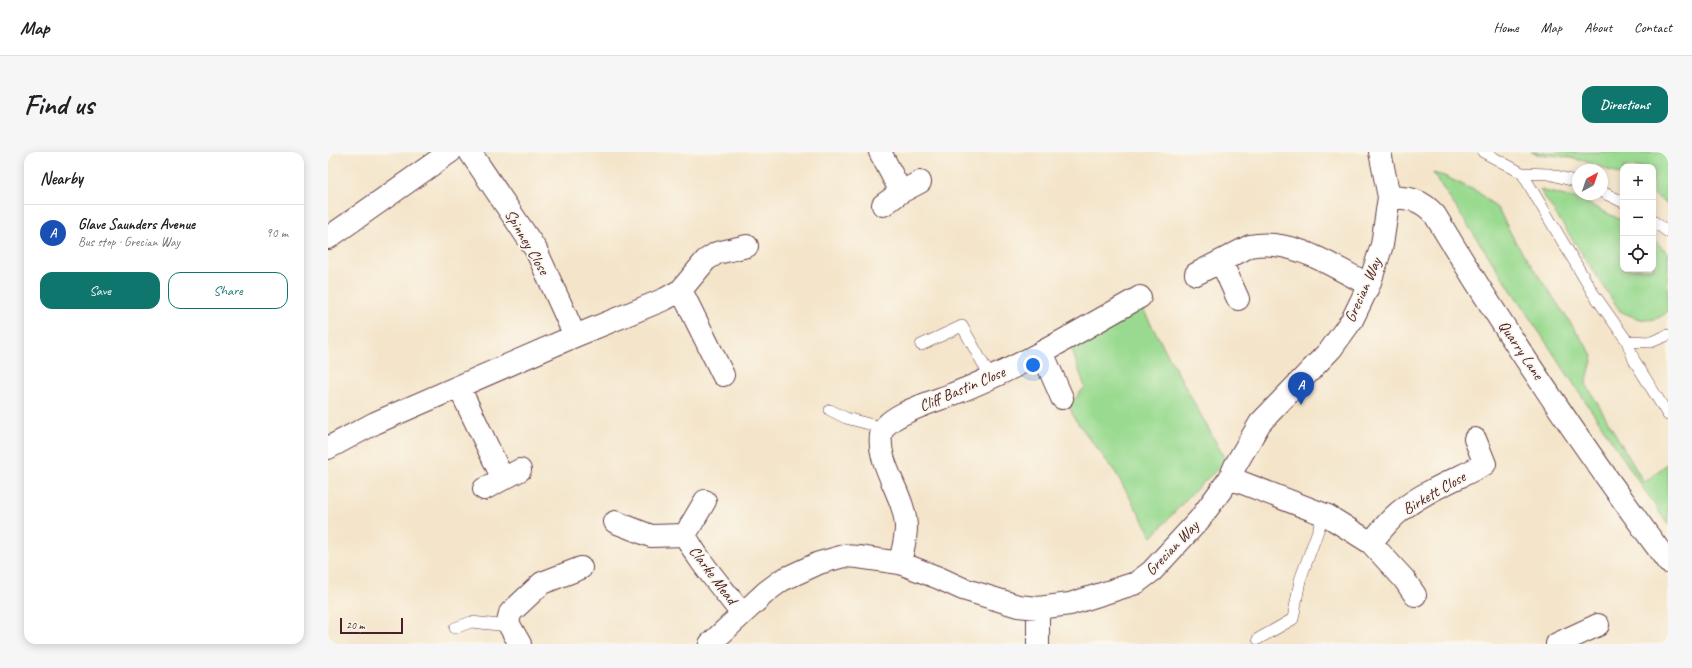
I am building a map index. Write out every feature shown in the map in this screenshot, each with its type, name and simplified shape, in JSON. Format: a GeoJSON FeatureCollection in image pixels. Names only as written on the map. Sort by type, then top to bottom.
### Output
{"type":"FeatureCollection","features":[{"type":"Feature","properties":{"kind":"street"},"geometry":{"type":"LineString","coordinates":[[328,238],[450,152]]}},
{"type":"Feature","properties":{"kind":"street","name":"Spinney Close"},"geometry":{"type":"LineString","coordinates":[[470,152],[536,250],[576,336]]}},
{"type":"Feature","properties":{"kind":"street"},"geometry":{"type":"LineString","coordinates":[[880,152],[901,192]]}},
{"type":"Feature","properties":{"kind":"street"},"geometry":{"type":"LineString","coordinates":[[1380,152],[1389,197]]}},
{"type":"Feature","properties":{"kind":"street"},"geometry":{"type":"LineString","coordinates":[[884,205],[901,192],[920,182]]}},
{"type":"Feature","properties":{"kind":"street","name":"Grecian Way"},"geometry":{"type":"LineString","coordinates":[[710,644],[766,592],[782,580],[819,563],[844,556],[858,556],[900,563],[996,600],[1018,606],[1038,608],[1070,604],[1136,583],[1152,572],[1199,520],[1230,478],[1242,452],[1260,423],[1331,349],[1352,320],[1369,285],[1382,246],[1389,197]]}},
{"type":"Feature","properties":{"kind":"street","name":"Quarry Lane"},"geometry":{"type":"LineString","coordinates":[[1389,197],[1410,198],[1428,207],[1435,215],[1503,324],[1582,441],[1668,562]]}},
{"type":"Feature","properties":{"kind":"street"},"geometry":{"type":"LineString","coordinates":[[1196,274],[1250,246],[1258,244],[1283,245],[1300,251],[1369,285]]}},
{"type":"Feature","properties":{"kind":"street"},"geometry":{"type":"LineString","coordinates":[[328,448],[375,423],[665,299],[681,290],[706,260],[715,246],[747,246]]}},
{"type":"Feature","properties":{"kind":"street"},"geometry":{"type":"LineString","coordinates":[[1221,261],[1238,299]]}},
{"type":"Feature","properties":{"kind":"street"},"geometry":{"type":"LineString","coordinates":[[681,290],[723,375]]}},
{"type":"Feature","properties":{"kind":"street","name":"Cliff Bastin Close"},"geometry":{"type":"LineString","coordinates":[[884,428],[893,420],[908,412],[991,378],[1042,352],[1140,297]]}},
{"type":"Feature","properties":{"kind":"street"},"geometry":{"type":"LineString","coordinates":[[1042,352],[1062,398]]}},
{"type":"Feature","properties":{"kind":"street"},"geometry":{"type":"LineString","coordinates":[[459,387],[502,479]]}},
{"type":"Feature","properties":{"kind":"street"},"geometry":{"type":"LineString","coordinates":[[884,428],[882,435],[882,451],[901,503],[906,527],[900,563]]}},
{"type":"Feature","properties":{"kind":"street","name":"Birkett Close"},"geometry":{"type":"LineString","coordinates":[[1370,543],[1400,511],[1421,498],[1489,471],[1475,439]]}},
{"type":"Feature","properties":{"kind":"street"},"geometry":{"type":"LineString","coordinates":[[1230,478],[1324,514],[1370,543],[1404,579],[1415,595]]}},
{"type":"Feature","properties":{"kind":"street","name":"Clarke Mead"},"geometry":{"type":"LineString","coordinates":[[685,535],[705,501]]}},
{"type":"Feature","properties":{"kind":"street","name":"Clarke Mead"},"geometry":{"type":"LineString","coordinates":[[615,522],[651,536],[685,535]]}},
{"type":"Feature","properties":{"kind":"street","name":"Clarke Mead"},"geometry":{"type":"LineString","coordinates":[[685,535],[703,566],[721,585],[742,614]]}},
{"type":"Feature","properties":{"kind":"street"},"geometry":{"type":"LineString","coordinates":[[515,635],[508,623],[510,613],[542,583],[581,568]]}},
{"type":"Feature","properties":{"kind":"street"},"geometry":{"type":"LineString","coordinates":[[1038,608],[1038,644]]}},
{"type":"Feature","properties":{"kind":"street"},"geometry":{"type":"LineString","coordinates":[[1557,644],[1598,625]]}},
{"type":"Feature","properties":{"kind":"lane"},"geometry":{"type":"LineString","coordinates":[[1483,152],[1522,173],[1549,174],[1572,180]]}},
{"type":"Feature","properties":{"kind":"lane"},"geometry":{"type":"LineString","coordinates":[[1522,173],[1593,292],[1628,341],[1634,360],[1668,415]]}},
{"type":"Feature","properties":{"kind":"lane"},"geometry":{"type":"LineString","coordinates":[[1608,195],[1620,201]]}},
{"type":"Feature","properties":{"kind":"lane"},"geometry":{"type":"LineString","coordinates":[[1656,223],[1668,232]]}},
{"type":"Feature","properties":{"kind":"lane"},"geometry":{"type":"LineString","coordinates":[[921,345],[962,326],[991,378]]}},
{"type":"Feature","properties":{"kind":"lane"},"geometry":{"type":"LineString","coordinates":[[1628,341],[1651,342],[1668,335]]}},
{"type":"Feature","properties":{"kind":"lane"},"geometry":{"type":"LineString","coordinates":[[830,410],[846,418],[884,428]]}},
{"type":"Feature","properties":{"kind":"lane"},"geometry":{"type":"LineString","coordinates":[[1258,639],[1293,619],[1300,580],[1324,514]]}},
{"type":"Feature","properties":{"kind":"lane"},"geometry":{"type":"LineString","coordinates":[[455,628],[471,622],[515,635]]}},
{"type":"Feature","properties":{"kind":"green space"},"geometry":{"type":"Polygon","coordinates":[[[1531,152],[1668,152],[1668,204],[1656,196],[1656,164],[1620,164],[1620,176],[1608,170],[1608,164],[1592,164],[1560,156],[1536,154],[1531,152]]]}},
{"type":"Feature","properties":{"kind":"green space"},"geometry":{"type":"Polygon","coordinates":[[[1433,173],[1444,176],[1478,192],[1498,209],[1516,243],[1593,356],[1586,384],[1644,483],[1668,463],[1668,525],[1433,173]]]}},
{"type":"Feature","properties":{"kind":"green space"},"geometry":{"type":"Polygon","coordinates":[[[1540,190],[1572,198],[1572,200],[1580,200],[1620,220],[1620,272],[1656,272],[1656,242],[1668,253],[1668,311],[1657,318],[1645,320],[1620,311],[1540,190]]]}},
{"type":"Feature","properties":{"kind":"green space"},"geometry":{"type":"Polygon","coordinates":[[[1140,304],[1226,461],[1187,498],[1152,537],[1116,473],[1074,418],[1069,405],[1085,387],[1070,344],[1140,304]]]}},
{"type":"Feature","properties":{"kind":"place","name":"Glave Saunders Avenue"},"geometry":{"type":"Point","coordinates":[1301,405]}}]}
